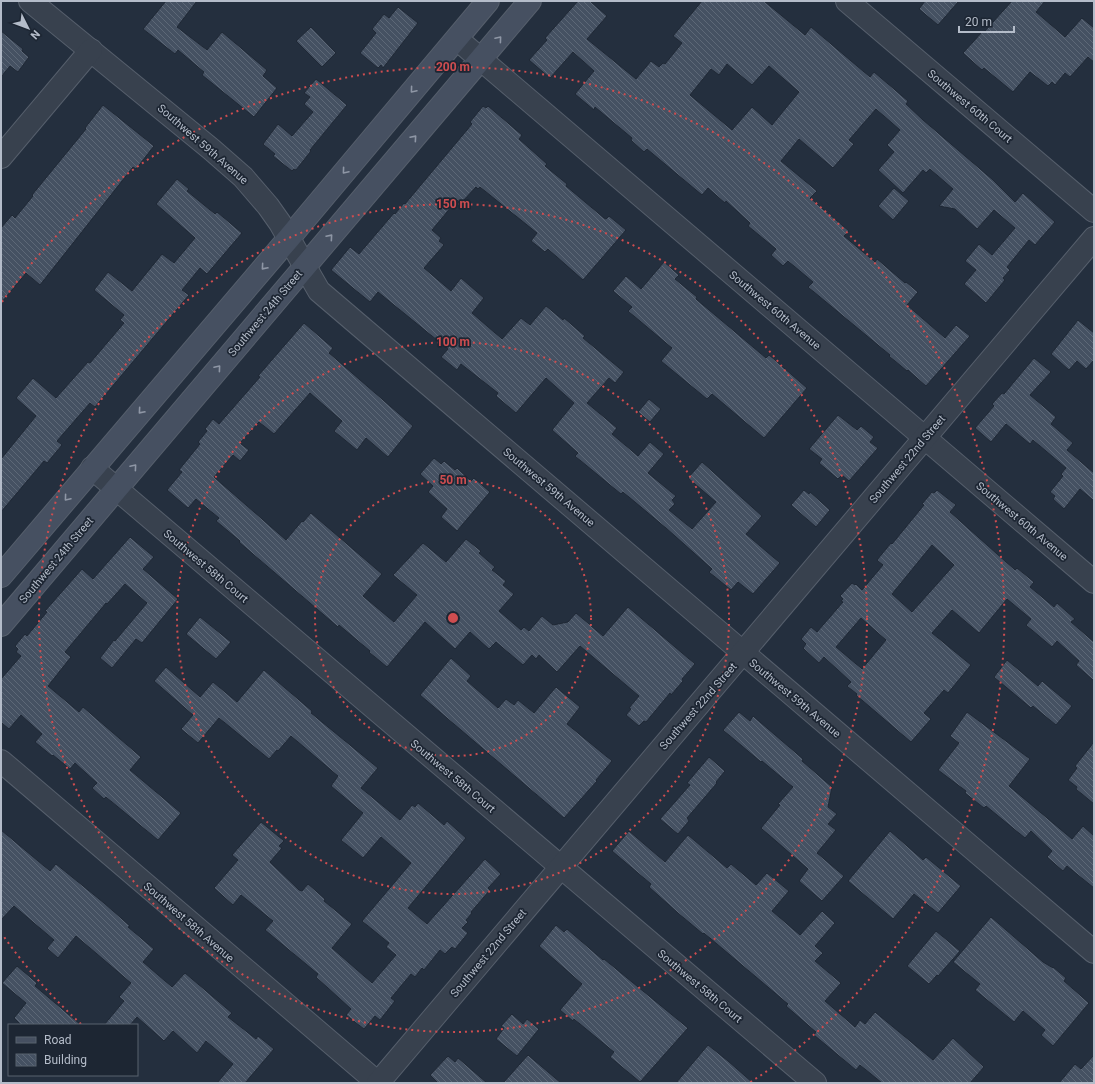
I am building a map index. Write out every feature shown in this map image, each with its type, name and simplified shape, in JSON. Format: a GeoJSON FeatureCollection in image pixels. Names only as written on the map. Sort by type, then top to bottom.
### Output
{"type":"FeatureCollection","features":[{"type":"Feature","properties":{"kind":"main road"},"geometry":{"type":"LineString","coordinates":[[1,576],[289,238],[488,1]]}},
{"type":"Feature","properties":{"kind":"main road","name":"Southwest 24th Street"},"geometry":{"type":"LineString","coordinates":[[1,625],[530,1]]}},
{"type":"Feature","properties":{"kind":"street","name":"Southwest 59th Avenue"},"geometry":{"type":"LineString","coordinates":[[30,1],[211,149],[243,177],[268,206],[289,238],[319,291],[1094,952]]}},
{"type":"Feature","properties":{"kind":"street","name":"Southwest 60th Court"},"geometry":{"type":"LineString","coordinates":[[847,1],[1094,212]]}},
{"type":"Feature","properties":{"kind":"street","name":"Southwest 60th Avenue"},"geometry":{"type":"LineString","coordinates":[[457,39],[1094,582]]}},
{"type":"Feature","properties":{"kind":"street"},"geometry":{"type":"LineString","coordinates":[[1,157],[91,50]]}},
{"type":"Feature","properties":{"kind":"street","name":"Southwest 22nd Street"},"geometry":{"type":"LineString","coordinates":[[378,1083],[1094,238]]}},
{"type":"Feature","properties":{"kind":"street","name":"Southwest 58th Court"},"geometry":{"type":"LineString","coordinates":[[92,468],[560,868],[815,1083]]}},
{"type":"Feature","properties":{"kind":"street","name":"Southwest 58th Avenue"},"geometry":{"type":"LineString","coordinates":[[1,761],[378,1083]]}},
{"type":"Feature","properties":{"kind":"building"},"geometry":{"type":"Polygon","coordinates":[[[166,1],[197,1],[177,27],[207,50],[222,32],[267,70],[263,76],[277,88],[254,117],[202,75],[204,72],[178,50],[175,54],[143,29],[166,1]]]}},
{"type":"Feature","properties":{"kind":"building"},"geometry":{"type":"Polygon","coordinates":[[[578,1],[590,1],[607,16],[587,39],[636,79],[651,61],[659,67],[663,63],[665,64],[682,43],[673,36],[702,1],[764,1],[805,35],[811,27],[870,77],[874,72],[908,101],[906,104],[923,120],[993,180],[1015,202],[1023,193],[1055,222],[1035,245],[1029,240],[1007,267],[1010,270],[1003,278],[1005,280],[986,303],[964,284],[976,270],[965,261],[979,244],[992,255],[1015,228],[994,210],[977,229],[955,209],[939,206],[953,189],[930,169],[926,173],[923,170],[903,193],[878,170],[894,152],[887,145],[900,130],[876,109],[849,140],[854,144],[833,168],[799,139],[781,161],[817,191],[810,198],[849,231],[844,236],[875,262],[877,259],[918,292],[907,305],[945,338],[956,325],[970,336],[926,386],[808,287],[813,282],[788,261],[783,266],[771,255],[776,249],[748,226],[750,223],[726,201],[725,203],[708,188],[702,195],[647,149],[644,152],[631,140],[632,138],[595,107],[594,110],[575,94],[594,71],[573,52],[550,78],[529,60],[547,40],[545,38],[578,1]],[[727,64],[719,75],[711,69],[690,95],[732,130],[752,107],[772,125],[799,92],[769,66],[752,85],[727,64]]]}},
{"type":"Feature","properties":{"kind":"building"},"geometry":{"type":"Polygon","coordinates":[[[925,1],[959,1],[938,25],[919,9],[925,1]]]}},
{"type":"Feature","properties":{"kind":"building"},"geometry":{"type":"Polygon","coordinates":[[[1012,1],[1045,1],[1036,12],[1065,37],[1082,18],[1094,28],[1094,62],[1088,57],[1070,77],[1065,73],[1055,85],[1052,82],[1048,86],[1030,72],[1013,92],[984,68],[982,70],[963,53],[1012,1]]]}},
{"type":"Feature","properties":{"kind":"building"},"geometry":{"type":"Polygon","coordinates":[[[398,7],[418,23],[383,68],[381,65],[378,68],[360,53],[376,33],[372,29],[384,14],[389,18],[398,7]]]}},
{"type":"Feature","properties":{"kind":"building"},"geometry":{"type":"Polygon","coordinates":[[[311,27],[336,53],[322,67],[296,41],[311,27]]]}},
{"type":"Feature","properties":{"kind":"building"},"geometry":{"type":"Polygon","coordinates":[[[1,31],[23,49],[22,51],[29,57],[18,72],[10,66],[1,77],[1,31]]]}},
{"type":"Feature","properties":{"kind":"building"},"geometry":{"type":"Polygon","coordinates":[[[316,79],[347,105],[310,150],[311,151],[296,170],[294,169],[292,171],[273,156],[275,154],[263,144],[278,124],[292,136],[313,112],[304,104],[310,97],[304,93],[316,79]]]}},
{"type":"Feature","properties":{"kind":"building"},"geometry":{"type":"Polygon","coordinates":[[[103,105],[154,146],[136,169],[133,167],[40,285],[26,273],[1,303],[1,228],[12,215],[15,218],[86,129],[85,128],[103,105]]]}},
{"type":"Feature","properties":{"kind":"building"},"geometry":{"type":"Polygon","coordinates":[[[483,106],[486,108],[488,106],[522,135],[519,139],[547,164],[545,166],[567,184],[566,186],[604,218],[606,219],[609,216],[626,230],[583,280],[548,249],[545,252],[531,241],[537,233],[480,187],[478,189],[476,187],[461,203],[457,200],[432,230],[441,238],[439,241],[444,245],[424,268],[451,291],[461,278],[484,298],[472,313],[502,339],[521,318],[530,325],[546,306],[563,320],[564,318],[585,336],[583,338],[624,372],[615,383],[609,378],[587,403],[617,428],[612,434],[638,456],[650,442],[664,454],[648,473],[676,496],[672,500],[675,504],[669,510],[692,529],[716,502],[688,478],[702,462],[762,516],[746,534],[780,563],[753,594],[738,582],[731,590],[709,572],[712,569],[666,528],[623,492],[621,494],[575,456],[578,453],[552,430],[574,403],[546,378],[516,413],[496,396],[498,393],[461,364],[457,370],[441,357],[448,349],[378,292],[370,302],[331,270],[350,247],[359,254],[394,213],[395,214],[404,203],[405,204],[472,124],[470,122],[483,106]]]}},
{"type":"Feature","properties":{"kind":"building"},"geometry":{"type":"Polygon","coordinates":[[[177,179],[189,189],[187,191],[215,214],[217,212],[242,233],[207,274],[200,268],[182,290],[189,295],[95,407],[90,403],[57,441],[62,445],[47,463],[44,461],[1,512],[1,459],[36,416],[16,398],[33,378],[56,398],[88,362],[90,363],[124,323],[120,320],[124,315],[94,290],[108,272],[132,291],[162,254],[174,263],[195,238],[156,204],[177,179]]]}},
{"type":"Feature","properties":{"kind":"building"},"geometry":{"type":"Polygon","coordinates":[[[894,188],[909,201],[893,220],[878,206],[894,188]]]}},
{"type":"Feature","properties":{"kind":"building"},"geometry":{"type":"Polygon","coordinates":[[[664,262],[679,275],[675,279],[697,297],[696,299],[766,358],[769,355],[807,388],[764,438],[712,394],[707,399],[661,361],[672,348],[628,311],[632,307],[613,291],[626,276],[641,289],[664,262]]]}},
{"type":"Feature","properties":{"kind":"building"},"geometry":{"type":"Polygon","coordinates":[[[1078,320],[1094,333],[1094,360],[1086,369],[1077,361],[1069,370],[1051,354],[1078,320]]]}},
{"type":"Feature","properties":{"kind":"building"},"geometry":{"type":"Polygon","coordinates":[[[304,323],[333,348],[329,353],[413,426],[388,457],[366,438],[357,450],[334,431],[342,421],[310,393],[274,434],[259,422],[240,443],[249,450],[240,461],[233,455],[214,477],[286,540],[311,513],[382,574],[363,596],[394,622],[417,595],[393,575],[423,543],[446,562],[466,539],[481,551],[479,553],[495,567],[492,570],[506,581],[503,585],[514,594],[499,611],[521,630],[524,627],[529,631],[542,616],[553,625],[568,622],[576,613],[603,636],[628,607],[695,664],[682,679],[683,681],[671,695],[670,693],[646,722],[644,721],[639,726],[626,715],[631,709],[629,708],[639,696],[580,646],[557,672],[539,655],[536,659],[532,655],[523,665],[496,642],[489,649],[470,632],[455,649],[425,622],[387,667],[369,652],[370,651],[339,625],[338,627],[239,542],[240,541],[216,521],[219,518],[196,499],[188,508],[167,490],[182,472],[179,470],[200,444],[198,442],[207,431],[205,429],[213,419],[219,424],[304,323]]]}},
{"type":"Feature","properties":{"kind":"building"},"geometry":{"type":"Polygon","coordinates":[[[1034,358],[1051,372],[1030,395],[1056,417],[1051,424],[1073,443],[1067,450],[1094,473],[1094,501],[1080,489],[1064,509],[1053,499],[1055,496],[1050,492],[1063,476],[1061,474],[1066,468],[1033,440],[1030,444],[1006,424],[991,442],[975,428],[994,406],[992,404],[1002,393],[1004,394],[1034,358]]]}},
{"type":"Feature","properties":{"kind":"building"},"geometry":{"type":"Polygon","coordinates":[[[649,399],[661,409],[650,422],[638,412],[649,399]]]}},
{"type":"Feature","properties":{"kind":"building"},"geometry":{"type":"Polygon","coordinates":[[[838,415],[857,430],[861,426],[874,437],[870,442],[878,448],[849,481],[842,475],[838,479],[819,463],[822,459],[809,449],[838,415]]]}},
{"type":"Feature","properties":{"kind":"building"},"geometry":{"type":"Polygon","coordinates":[[[434,458],[441,464],[444,461],[455,470],[457,468],[471,481],[474,478],[490,492],[457,531],[441,517],[447,509],[428,492],[433,486],[420,474],[434,458]]]}},
{"type":"Feature","properties":{"kind":"building"},"geometry":{"type":"Polygon","coordinates":[[[804,490],[809,494],[810,492],[830,510],[816,527],[791,505],[804,490]]]}},
{"type":"Feature","properties":{"kind":"building"},"geometry":{"type":"Polygon","coordinates":[[[937,490],[956,505],[950,512],[1015,570],[1017,568],[1034,582],[1030,587],[1054,607],[1057,603],[1075,619],[1071,622],[1094,642],[1094,681],[1076,665],[1079,661],[1057,641],[1052,647],[1026,625],[1031,619],[1007,599],[979,633],[952,610],[932,633],[971,665],[948,693],[944,690],[924,713],[931,719],[911,742],[856,695],[857,694],[847,686],[851,682],[824,657],[819,663],[803,648],[806,644],[801,639],[811,627],[817,632],[843,602],[841,601],[843,599],[840,596],[852,583],[855,585],[856,584],[862,590],[883,565],[877,560],[924,505],[922,504],[932,492],[934,493],[937,490]],[[932,545],[892,594],[912,612],[954,565],[932,545]],[[861,618],[836,647],[862,669],[886,640],[861,618]]]}},
{"type":"Feature","properties":{"kind":"building"},"geometry":{"type":"Polygon","coordinates":[[[130,537],[154,557],[143,569],[178,599],[142,643],[136,639],[112,668],[100,658],[147,603],[125,584],[107,604],[106,603],[65,652],[71,657],[48,686],[79,712],[83,707],[141,757],[130,770],[181,813],[158,840],[106,797],[104,799],[92,788],[97,783],[75,763],[70,769],[35,742],[42,734],[21,715],[9,729],[1,722],[1,679],[21,656],[16,652],[18,649],[15,646],[25,634],[27,636],[47,612],[45,611],[82,569],[93,579],[130,537]]]}},
{"type":"Feature","properties":{"kind":"building"},"geometry":{"type":"Polygon","coordinates":[[[200,617],[231,642],[216,659],[186,634],[200,617]]]}},
{"type":"Feature","properties":{"kind":"building"},"geometry":{"type":"Polygon","coordinates":[[[451,658],[471,676],[467,681],[498,708],[506,699],[514,705],[518,700],[534,713],[556,687],[580,707],[567,724],[612,761],[596,780],[597,781],[564,818],[420,695],[451,658]]]}},
{"type":"Feature","properties":{"kind":"building"},"geometry":{"type":"Polygon","coordinates":[[[1007,660],[1038,686],[1042,681],[1072,706],[1056,725],[1033,706],[1031,708],[994,677],[1007,660]]]}},
{"type":"Feature","properties":{"kind":"building"},"geometry":{"type":"Polygon","coordinates":[[[166,667],[200,697],[213,682],[237,702],[264,670],[312,711],[311,713],[378,768],[361,788],[400,820],[412,805],[415,807],[418,803],[444,825],[447,821],[466,838],[408,908],[427,924],[485,859],[501,874],[488,888],[490,890],[466,920],[468,922],[462,928],[468,933],[455,949],[452,947],[445,954],[440,950],[424,970],[422,968],[415,977],[411,974],[391,998],[395,1001],[380,1020],[375,1016],[364,1029],[346,1015],[351,1009],[316,977],[318,974],[265,930],[273,921],[241,895],[233,905],[214,888],[238,860],[232,855],[261,822],[284,841],[279,846],[282,848],[270,862],[299,890],[302,891],[308,884],[325,899],[324,901],[352,924],[332,948],[372,983],[396,955],[386,947],[389,943],[362,921],[411,863],[381,837],[363,858],[341,840],[363,813],[331,786],[338,776],[291,736],[269,759],[219,718],[198,743],[181,729],[193,715],[154,681],[166,667]]]}},
{"type":"Feature","properties":{"kind":"building"},"geometry":{"type":"Polygon","coordinates":[[[739,712],[750,721],[753,716],[803,759],[802,761],[832,787],[828,807],[837,814],[828,824],[836,830],[817,853],[844,876],[822,901],[799,881],[808,869],[761,828],[780,805],[778,804],[793,787],[723,730],[739,712]]]}},
{"type":"Feature","properties":{"kind":"building"},"geometry":{"type":"Polygon","coordinates":[[[967,712],[1030,759],[1009,786],[1072,839],[1083,826],[1094,836],[1094,888],[1067,866],[1063,871],[1047,857],[1052,851],[1031,831],[1025,838],[986,806],[984,808],[965,793],[966,791],[938,770],[959,743],[950,736],[967,712]]]}},
{"type":"Feature","properties":{"kind":"building"},"geometry":{"type":"Polygon","coordinates":[[[1094,742],[1094,804],[1068,780],[1077,768],[1075,766],[1094,742]]]}},
{"type":"Feature","properties":{"kind":"building"},"geometry":{"type":"Polygon","coordinates":[[[709,757],[725,771],[716,782],[717,783],[687,818],[689,821],[678,834],[660,819],[690,785],[687,783],[709,757]]]}},
{"type":"Feature","properties":{"kind":"building"},"geometry":{"type":"Polygon","coordinates":[[[1,830],[50,871],[56,864],[130,926],[128,927],[154,949],[143,962],[172,987],[185,973],[232,1013],[228,1017],[256,1039],[258,1036],[274,1049],[245,1083],[217,1083],[233,1064],[206,1041],[197,1053],[173,1031],[164,1041],[137,1017],[131,1024],[105,1024],[124,1001],[119,997],[131,983],[76,936],[58,958],[47,948],[54,940],[14,906],[1,920],[1,830]]]}},
{"type":"Feature","properties":{"kind":"building"},"geometry":{"type":"Polygon","coordinates":[[[629,831],[665,862],[688,835],[727,868],[731,864],[756,885],[767,873],[789,891],[772,911],[800,935],[822,911],[835,923],[815,946],[823,953],[815,961],[841,983],[825,1001],[855,1027],[860,1020],[865,1024],[875,1012],[933,1060],[953,1038],[984,1067],[970,1083],[882,1083],[860,1065],[856,1070],[814,1035],[816,1032],[786,1006],[788,1004],[678,913],[649,887],[651,884],[612,851],[629,831]]]}},
{"type":"Feature","properties":{"kind":"building"},"geometry":{"type":"Polygon","coordinates":[[[890,831],[923,860],[926,857],[961,886],[938,913],[914,894],[893,919],[848,881],[890,831]]]}},
{"type":"Feature","properties":{"kind":"building"},"geometry":{"type":"Polygon","coordinates":[[[991,917],[1043,962],[1053,967],[1066,978],[1064,981],[1089,1003],[1053,1046],[1041,1035],[1045,1030],[1023,1011],[1014,1022],[975,990],[980,984],[953,962],[991,917]]]}},
{"type":"Feature","properties":{"kind":"building"},"geometry":{"type":"Polygon","coordinates":[[[556,925],[564,932],[567,929],[688,1028],[640,1082],[610,1057],[614,1052],[574,1019],[573,1021],[560,1010],[582,984],[539,946],[556,925]]]}},
{"type":"Feature","properties":{"kind":"building"},"geometry":{"type":"Polygon","coordinates":[[[936,931],[960,951],[929,984],[907,966],[936,931]]]}},
{"type":"Feature","properties":{"kind":"building"},"geometry":{"type":"Polygon","coordinates":[[[17,966],[37,983],[35,986],[80,1024],[20,1024],[14,1018],[26,1003],[2,983],[17,966]]]}},
{"type":"Feature","properties":{"kind":"building"},"geometry":{"type":"Polygon","coordinates":[[[512,1014],[523,1024],[527,1019],[539,1029],[517,1056],[496,1039],[504,1028],[501,1026],[512,1014]]]}},
{"type":"Feature","properties":{"kind":"building"},"geometry":{"type":"Polygon","coordinates":[[[708,1045],[728,1061],[753,1083],[676,1083],[708,1045]]]}},
{"type":"Feature","properties":{"kind":"building"},"geometry":{"type":"Polygon","coordinates":[[[528,1055],[561,1083],[503,1083],[528,1055]]]}},
{"type":"Feature","properties":{"kind":"building"},"geometry":{"type":"Polygon","coordinates":[[[1094,1055],[1094,1083],[1059,1083],[1075,1064],[1081,1069],[1094,1055]]]}},
{"type":"Feature","properties":{"kind":"building"},"geometry":{"type":"Polygon","coordinates":[[[448,1056],[455,1062],[458,1058],[487,1083],[438,1083],[430,1075],[448,1056]]]}}]}
